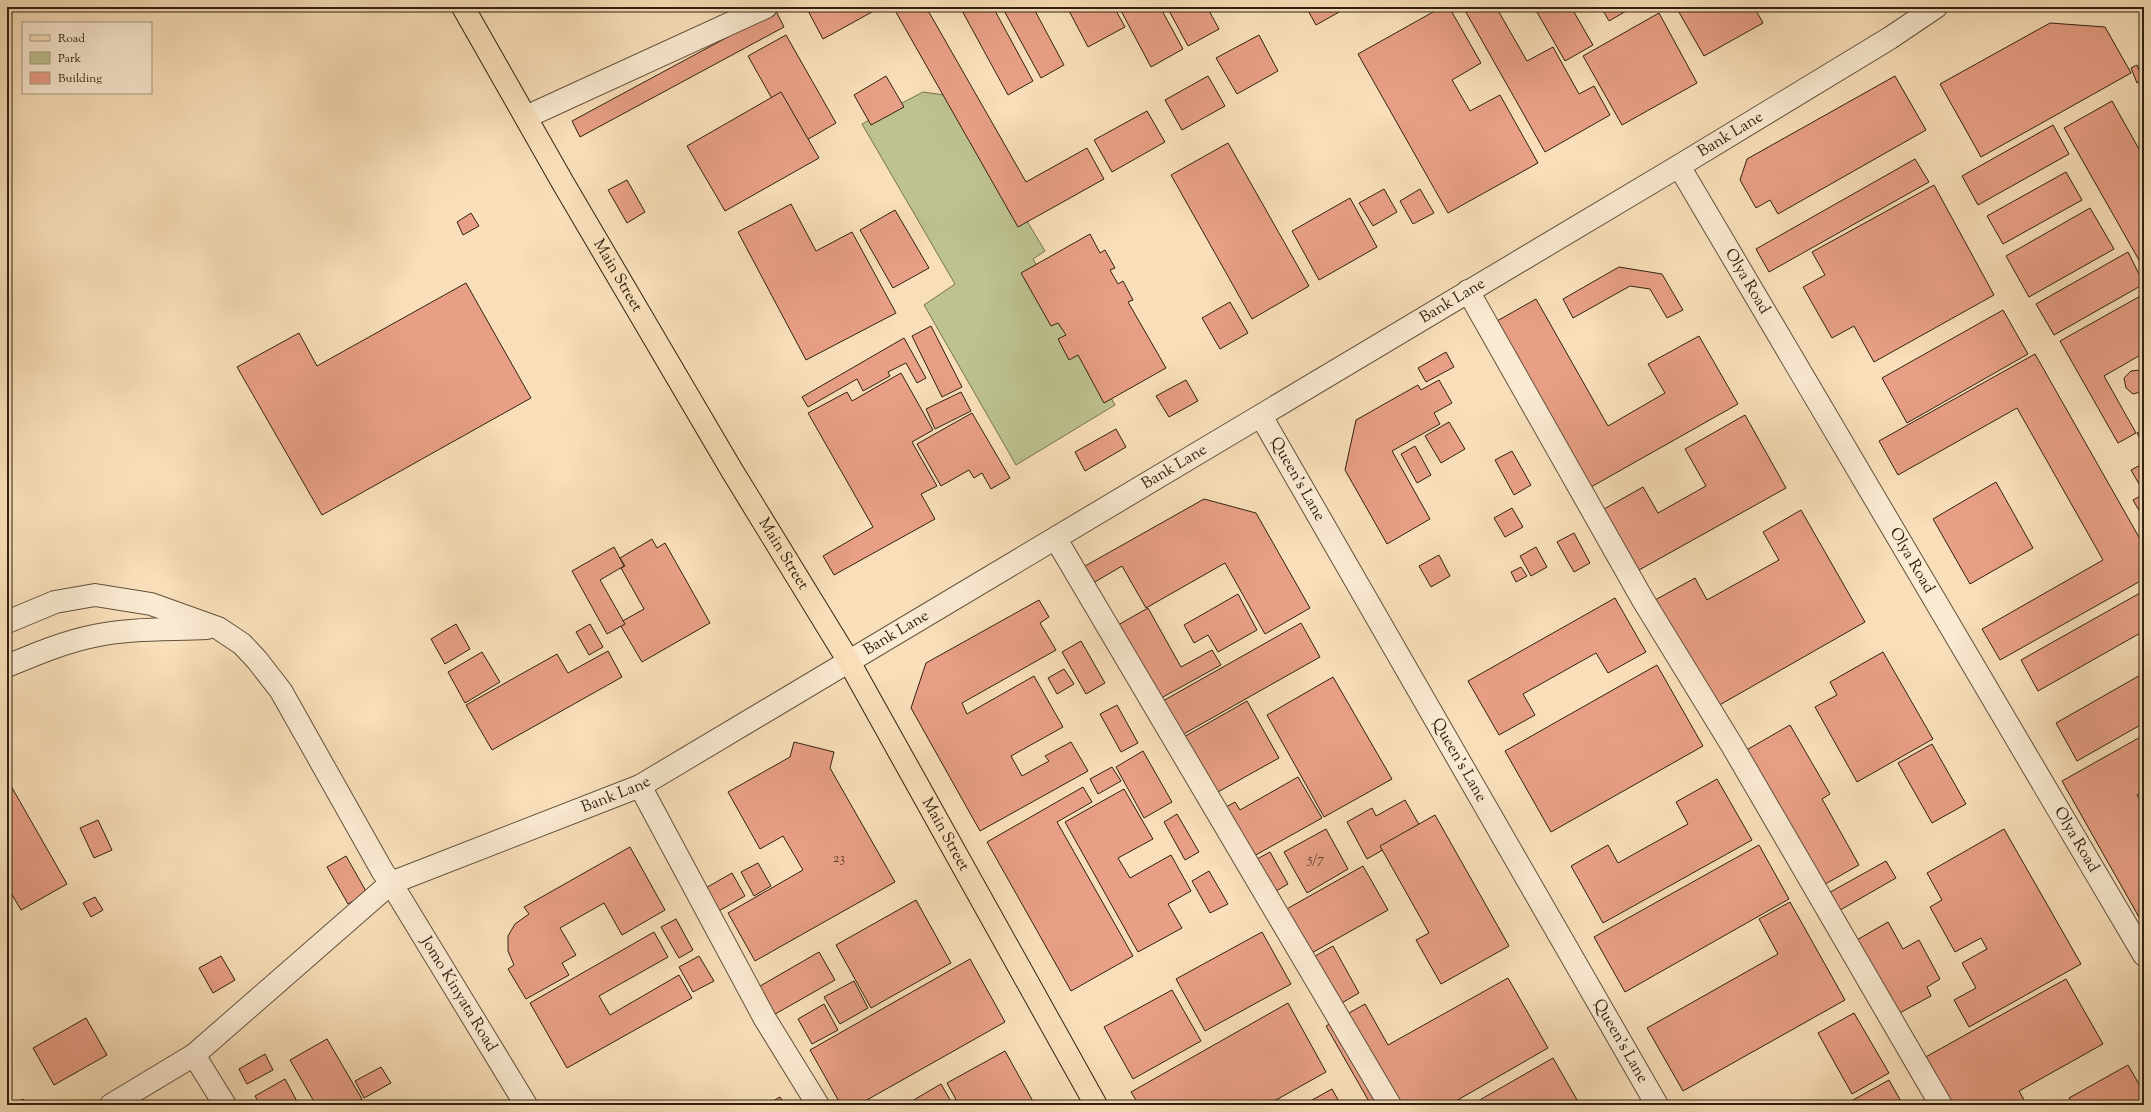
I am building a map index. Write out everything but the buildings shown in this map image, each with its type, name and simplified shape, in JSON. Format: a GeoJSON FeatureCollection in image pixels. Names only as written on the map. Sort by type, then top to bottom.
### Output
{"type":"FeatureCollection","features":[{"type":"Feature","properties":{"kind":"main road","name":"Main Street"},"geometry":{"type":"LineString","coordinates":[[463,7],[563,184],[727,462],[848,660],[1096,1105]]}},
{"type":"Feature","properties":{"kind":"street"},"geometry":{"type":"LineString","coordinates":[[526,117],[766,7]]}},
{"type":"Feature","properties":{"kind":"street","name":"Bank Lane"},"geometry":{"type":"LineString","coordinates":[[111,1105],[194,1055],[391,883],[640,786],[848,660],[1056,539],[1679,166],[1890,38],[1936,7]]}},
{"type":"Feature","properties":{"kind":"street","name":"Olya Road"},"geometry":{"type":"LineString","coordinates":[[1679,166],[2144,955]]}},
{"type":"Feature","properties":{"kind":"street"},"geometry":{"type":"LineString","coordinates":[[1468,291],[1643,600],[1733,747],[1941,1105]]}},
{"type":"Feature","properties":{"kind":"street","name":"Queen's Lane"},"geometry":{"type":"LineString","coordinates":[[1261,416],[1657,1105]]}},
{"type":"Feature","properties":{"kind":"street"},"geometry":{"type":"LineString","coordinates":[[1056,539],[1390,1105]]}},
{"type":"Feature","properties":{"kind":"street","name":"Jomo Kinyata Road"},"geometry":{"type":"LineString","coordinates":[[7,622],[55,602],[95,595],[151,604],[218,628],[242,644],[281,691],[382,872],[391,883],[526,1105]]}},
{"type":"Feature","properties":{"kind":"street"},"geometry":{"type":"LineString","coordinates":[[7,666],[68,642],[96,635],[136,631],[218,628]]}},
{"type":"Feature","properties":{"kind":"street"},"geometry":{"type":"LineString","coordinates":[[640,786],[765,1019],[818,1105]]}},
{"type":"Feature","properties":{"kind":"street"},"geometry":{"type":"LineString","coordinates":[[194,1055],[225,1105]]}},
{"type":"Feature","properties":{"kind":"green space"},"geometry":{"type":"Polygon","coordinates":[[[923,92],[952,96],[1045,251],[1033,259],[1115,405],[1016,465],[924,305],[955,284],[862,124],[923,92]]]}}]}
